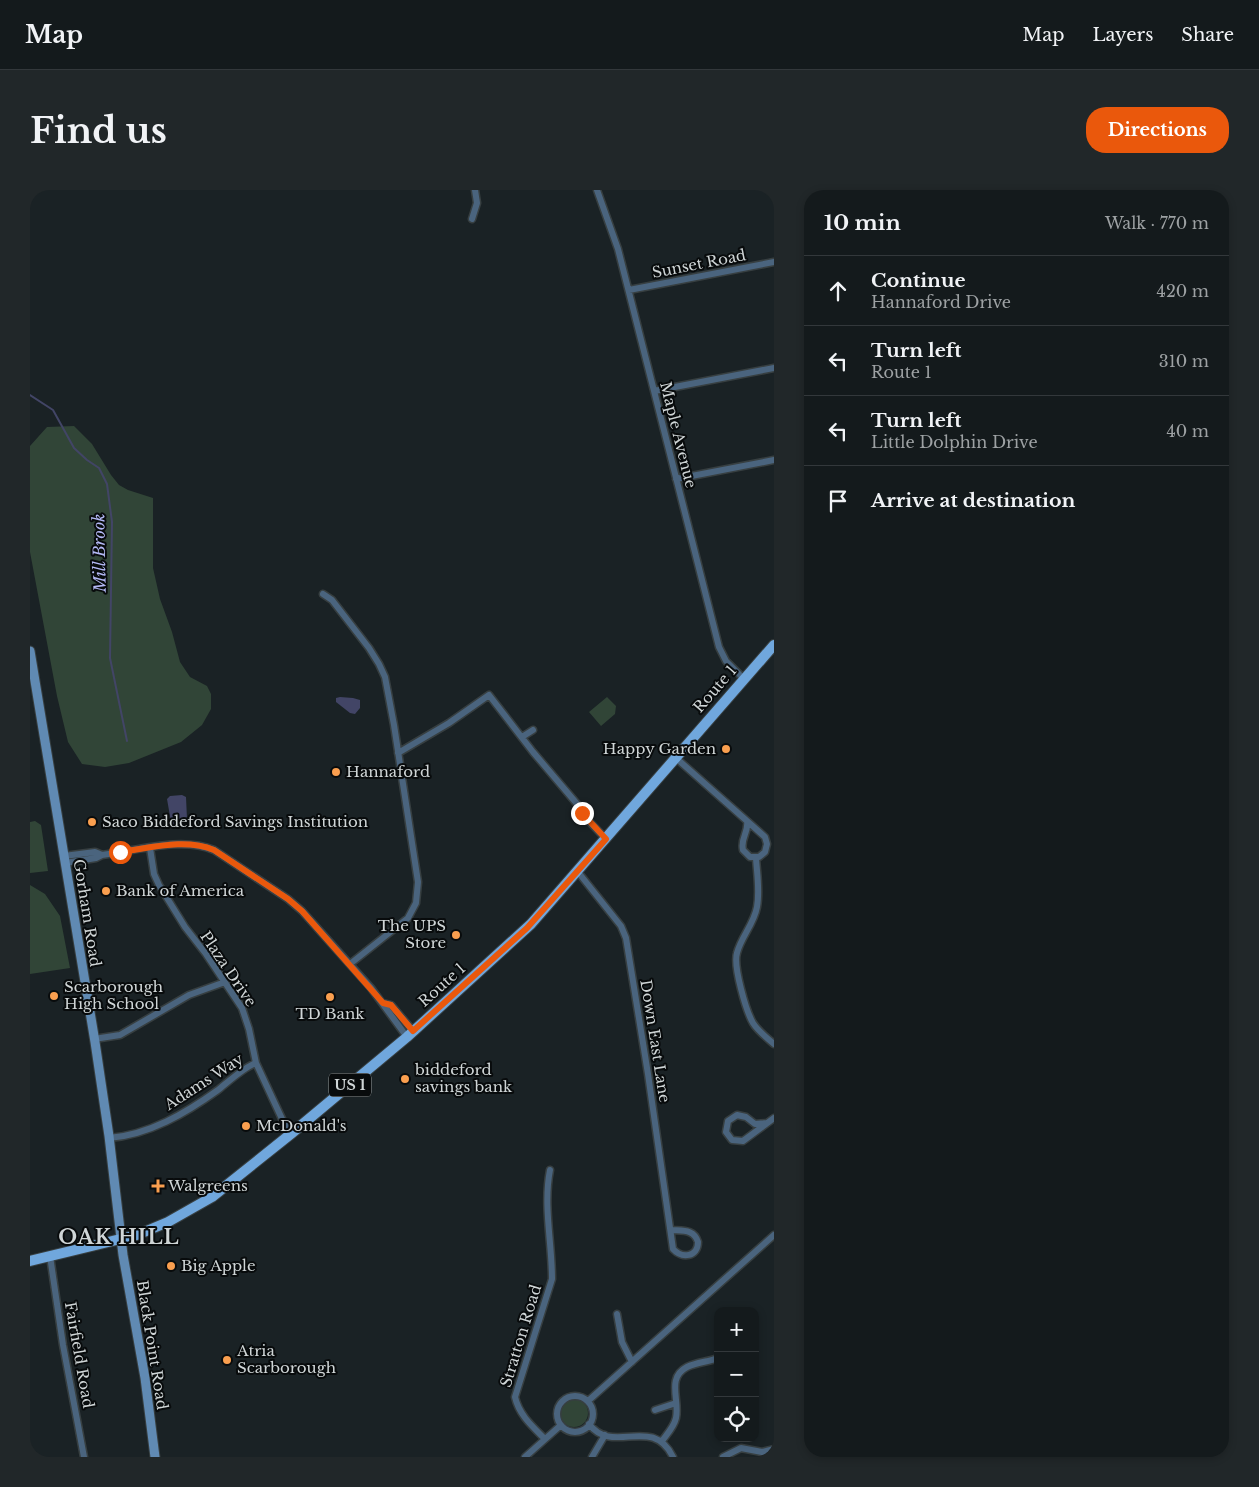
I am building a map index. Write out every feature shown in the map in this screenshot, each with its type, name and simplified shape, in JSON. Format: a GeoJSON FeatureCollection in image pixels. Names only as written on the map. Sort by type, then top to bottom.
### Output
{"type":"FeatureCollection","features":[{"type":"Feature","properties":{"kind":"main road","name":"Route 1"},"geometry":{"type":"LineString","coordinates":[[30,1261],[148,1231],[197,1206],[292,1133],[410,1034],[514,940],[578,872],[774,645]]}},
{"type":"Feature","properties":{"kind":"main road","name":"Gorham Road"},"geometry":{"type":"LineString","coordinates":[[30,651],[94,1039],[109,1138],[121,1238]]}},
{"type":"Feature","properties":{"kind":"main road","name":"Black Point Road"},"geometry":{"type":"LineString","coordinates":[[121,1238],[145,1378],[155,1457]]}},
{"type":"Feature","properties":{"kind":"street"},"geometry":{"type":"LineString","coordinates":[[472,219],[477,203],[476,190]]}},
{"type":"Feature","properties":{"kind":"street","name":"Maple Avenue"},"geometry":{"type":"LineString","coordinates":[[597,190],[618,249],[629,290],[719,646],[726,661],[744,679]]}},
{"type":"Feature","properties":{"kind":"street","name":"Sunset Road"},"geometry":{"type":"LineString","coordinates":[[629,290],[774,262]]}},
{"type":"Feature","properties":{"kind":"street"},"geometry":{"type":"LineString","coordinates":[[654,391],[774,368]]}},
{"type":"Feature","properties":{"kind":"street"},"geometry":{"type":"LineString","coordinates":[[676,479],[774,460]]}},
{"type":"Feature","properties":{"kind":"street"},"geometry":{"type":"LineString","coordinates":[[322,594],[332,600],[369,648],[381,667],[387,684],[417,875],[416,903],[413,911],[404,922],[350,964]]}},
{"type":"Feature","properties":{"kind":"street"},"geometry":{"type":"LineString","coordinates":[[398,752],[449,723],[489,695],[578,805],[585,817],[606,839]]}},
{"type":"Feature","properties":{"kind":"street"},"geometry":{"type":"LineString","coordinates":[[522,738],[532,730]]}},
{"type":"Feature","properties":{"kind":"street"},"geometry":{"type":"LineString","coordinates":[[676,758],[765,837],[767,842],[765,852],[756,858]]}},
{"type":"Feature","properties":{"kind":"street"},"geometry":{"type":"LineString","coordinates":[[747,821],[748,831],[742,841],[742,848],[747,855],[756,858]]}},
{"type":"Feature","properties":{"kind":"street"},"geometry":{"type":"LineString","coordinates":[[64,860],[96,858],[102,855],[190,844],[214,850],[295,904],[350,964],[383,1003],[385,1009],[410,1034]]}},
{"type":"Feature","properties":{"kind":"street","name":"Plaza Drive"},"geometry":{"type":"LineString","coordinates":[[150,848],[154,874],[159,885],[185,927],[239,1002],[245,1015],[256,1063],[279,1113],[292,1133]]}},
{"type":"Feature","properties":{"kind":"street"},"geometry":{"type":"LineString","coordinates":[[756,858],[758,887],[756,910],[737,951],[736,961],[743,996],[750,1018],[757,1028],[774,1044]]}},
{"type":"Feature","properties":{"kind":"street","name":"Down East Lane"},"geometry":{"type":"LineString","coordinates":[[578,872],[620,926],[626,938],[673,1250],[685,1256],[691,1255],[696,1251],[698,1242],[694,1234],[688,1231],[671,1230]]}},
{"type":"Feature","properties":{"kind":"street"},"geometry":{"type":"LineString","coordinates":[[94,1039],[120,1035],[189,995],[224,982]]}},
{"type":"Feature","properties":{"kind":"street","name":"Adams Way"},"geometry":{"type":"LineString","coordinates":[[109,1138],[125,1136],[164,1123],[199,1103],[256,1063]]}},
{"type":"Feature","properties":{"kind":"street"},"geometry":{"type":"LineString","coordinates":[[767,1123],[755,1124],[746,1117],[737,1115],[728,1121],[726,1132],[732,1140],[743,1141],[774,1118]]}},
{"type":"Feature","properties":{"kind":"street","name":"Stratton Road"},"geometry":{"type":"LineString","coordinates":[[545,1439],[522,1414],[515,1396],[552,1279],[546,1200],[550,1170]]}},
{"type":"Feature","properties":{"kind":"street"},"geometry":{"type":"LineString","coordinates":[[588,1401],[774,1235]]}},
{"type":"Feature","properties":{"kind":"street","name":"Fairfield Road"},"geometry":{"type":"LineString","coordinates":[[50,1256],[63,1345],[84,1457]]}},
{"type":"Feature","properties":{"kind":"street"},"geometry":{"type":"LineString","coordinates":[[617,1314],[622,1342],[632,1362]]}},
{"type":"Feature","properties":{"kind":"street"},"geometry":{"type":"LineString","coordinates":[[662,1441],[674,1424],[676,1417],[675,1383],[681,1371],[688,1366],[714,1359]]}},
{"type":"Feature","properties":{"kind":"street"},"geometry":{"type":"LineString","coordinates":[[577,1396],[588,1401],[593,1410],[590,1424],[577,1432],[565,1429],[561,1425],[557,1414],[561,1402],[565,1398],[577,1396]]}},
{"type":"Feature","properties":{"kind":"street"},"geometry":{"type":"LineString","coordinates":[[655,1410],[676,1404]]}},
{"type":"Feature","properties":{"kind":"street"},"geometry":{"type":"LineString","coordinates":[[590,1424],[596,1431],[619,1438],[652,1437],[662,1441],[673,1457]]}},
{"type":"Feature","properties":{"kind":"street"},"geometry":{"type":"LineString","coordinates":[[525,1457],[561,1425]]}},
{"type":"Feature","properties":{"kind":"street"},"geometry":{"type":"LineString","coordinates":[[592,1457],[605,1435]]}},
{"type":"Feature","properties":{"kind":"street"},"geometry":{"type":"LineString","coordinates":[[723,1457],[741,1448],[762,1452],[774,1449]]}},
{"type":"Feature","properties":{"kind":"green space"},"geometry":{"type":"Polygon","coordinates":[[[74,426],[92,444],[119,485],[153,498],[153,568],[160,599],[180,662],[190,677],[207,686],[211,694],[211,709],[202,725],[181,742],[129,763],[105,767],[82,764],[68,742],[57,696],[30,552],[30,446],[47,427],[74,426]]]}},
{"type":"Feature","properties":{"kind":"green space"},"geometry":{"type":"Polygon","coordinates":[[[607,697],[616,706],[615,714],[601,726],[589,712],[607,697]]]}},
{"type":"Feature","properties":{"kind":"green space"},"geometry":{"type":"Polygon","coordinates":[[[35,821],[41,825],[48,871],[30,873],[30,822],[35,821]]]}},
{"type":"Feature","properties":{"kind":"green space"},"geometry":{"type":"Polygon","coordinates":[[[30,885],[45,894],[60,916],[70,968],[30,974],[30,885]]]}},
{"type":"Feature","properties":{"kind":"green space"},"geometry":{"type":"Polygon","coordinates":[[[574,1399],[584,1403],[588,1413],[584,1423],[574,1427],[564,1423],[560,1413],[564,1403],[574,1399]]]}},
{"type":"Feature","properties":{"kind":"water"},"geometry":{"type":"Polygon","coordinates":[[[336,698],[360,700],[360,708],[355,714],[350,713],[336,702],[336,698]]]}},
{"type":"Feature","properties":{"kind":"water"},"geometry":{"type":"Polygon","coordinates":[[[182,795],[186,797],[187,819],[181,827],[175,826],[171,822],[167,799],[170,796],[182,795]]]}},
{"type":"Feature","properties":{"kind":"waterway","name":"Mill Brook"},"geometry":{"type":"LineString","coordinates":[[30,395],[53,410],[74,448],[99,468],[107,484],[112,522],[110,658],[127,741]]}},
{"type":"Feature","properties":{"kind":"place","name":"Happy Garden"},"geometry":{"type":"Point","coordinates":[726,749]}},
{"type":"Feature","properties":{"kind":"place","name":"Hannaford"},"geometry":{"type":"Point","coordinates":[336,772]}},
{"type":"Feature","properties":{"kind":"place","name":"Saco Biddeford Savings Institution"},"geometry":{"type":"Point","coordinates":[92,822]}},
{"type":"Feature","properties":{"kind":"place","name":"Bank of America"},"geometry":{"type":"Point","coordinates":[106,891]}},
{"type":"Feature","properties":{"kind":"place","name":"The UPS Store"},"geometry":{"type":"Point","coordinates":[456,935]}},
{"type":"Feature","properties":{"kind":"place","name":"Scarborough High School"},"geometry":{"type":"Point","coordinates":[54,996]}},
{"type":"Feature","properties":{"kind":"place","name":"TD Bank"},"geometry":{"type":"Point","coordinates":[330,997]}},
{"type":"Feature","properties":{"kind":"place","name":"biddeford savings bank"},"geometry":{"type":"Point","coordinates":[405,1079]}},
{"type":"Feature","properties":{"kind":"place","name":"McDonald's"},"geometry":{"type":"Point","coordinates":[246,1126]}},
{"type":"Feature","properties":{"kind":"place","name":"Walgreens"},"geometry":{"type":"Point","coordinates":[158,1186]}},
{"type":"Feature","properties":{"kind":"place","name":"Big Apple"},"geometry":{"type":"Point","coordinates":[171,1266]}},
{"type":"Feature","properties":{"kind":"place","name":"Atria Scarborough"},"geometry":{"type":"Point","coordinates":[227,1360]}},
{"type":"Feature","properties":{"kind":"district","name":"OAK HILL"},"geometry":{"type":"Point","coordinates":[119,1237]}},
{"type":"Feature","properties":{"kind":"route"},"geometry":{"type":"LineString","coordinates":[[120,852],[182,844],[203,846],[214,850],[288,899],[302,911],[383,1003],[391,1005],[413,1031],[527,928],[606,839],[582,813]]}}]}
